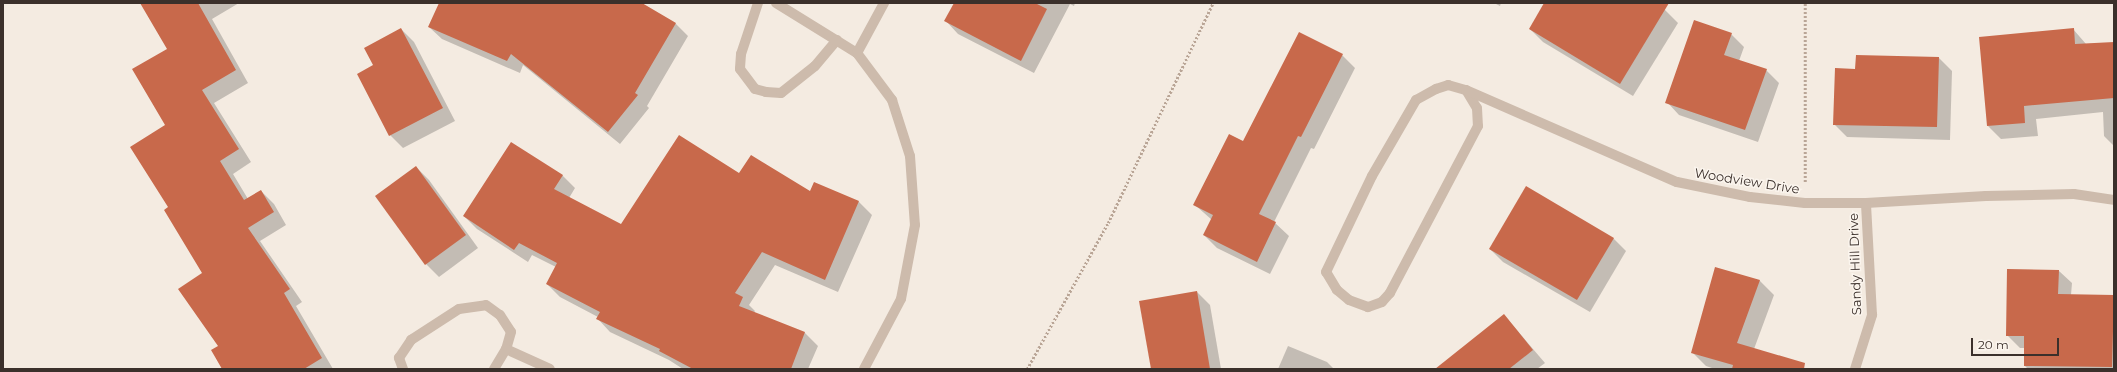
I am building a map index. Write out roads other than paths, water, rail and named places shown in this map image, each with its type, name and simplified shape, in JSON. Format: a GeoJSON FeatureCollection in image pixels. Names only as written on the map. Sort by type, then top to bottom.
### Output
{"type":"FeatureCollection","features":[{"type":"Feature","properties":{"kind":"street"},"geometry":{"type":"LineString","coordinates":[[758,3],[742,54],[740,69],[755,89],[766,92],[781,92],[815,66],[837,40]]}},
{"type":"Feature","properties":{"kind":"street"},"geometry":{"type":"LineString","coordinates":[[857,53],[884,3]]}},
{"type":"Feature","properties":{"kind":"street"},"geometry":{"type":"LineString","coordinates":[[780,4],[857,53],[892,100],[910,156],[915,225],[901,299],[864,369]]}},
{"type":"Feature","properties":{"kind":"street","name":"Woodview Drive"},"geometry":{"type":"LineString","coordinates":[[1466,90],[1477,108],[1478,126],[1390,293],[1382,302],[1368,307],[1349,300],[1337,290],[1326,272],[1376,169],[1416,100],[1436,89],[1448,85],[1466,90],[1677,182],[1750,197],[1805,203],[1866,204],[1986,196],[2074,194],[2114,200]]}},
{"type":"Feature","properties":{"kind":"street","name":"Sandy Hill Drive"},"geometry":{"type":"LineString","coordinates":[[1855,369],[1872,315],[1866,204]]}},
{"type":"Feature","properties":{"kind":"street"},"geometry":{"type":"LineString","coordinates":[[403,369],[399,358],[411,340],[459,309],[486,305],[500,315],[511,332],[506,349],[494,369]]}},
{"type":"Feature","properties":{"kind":"street"},"geometry":{"type":"LineString","coordinates":[[506,349],[550,369]]}}]}
